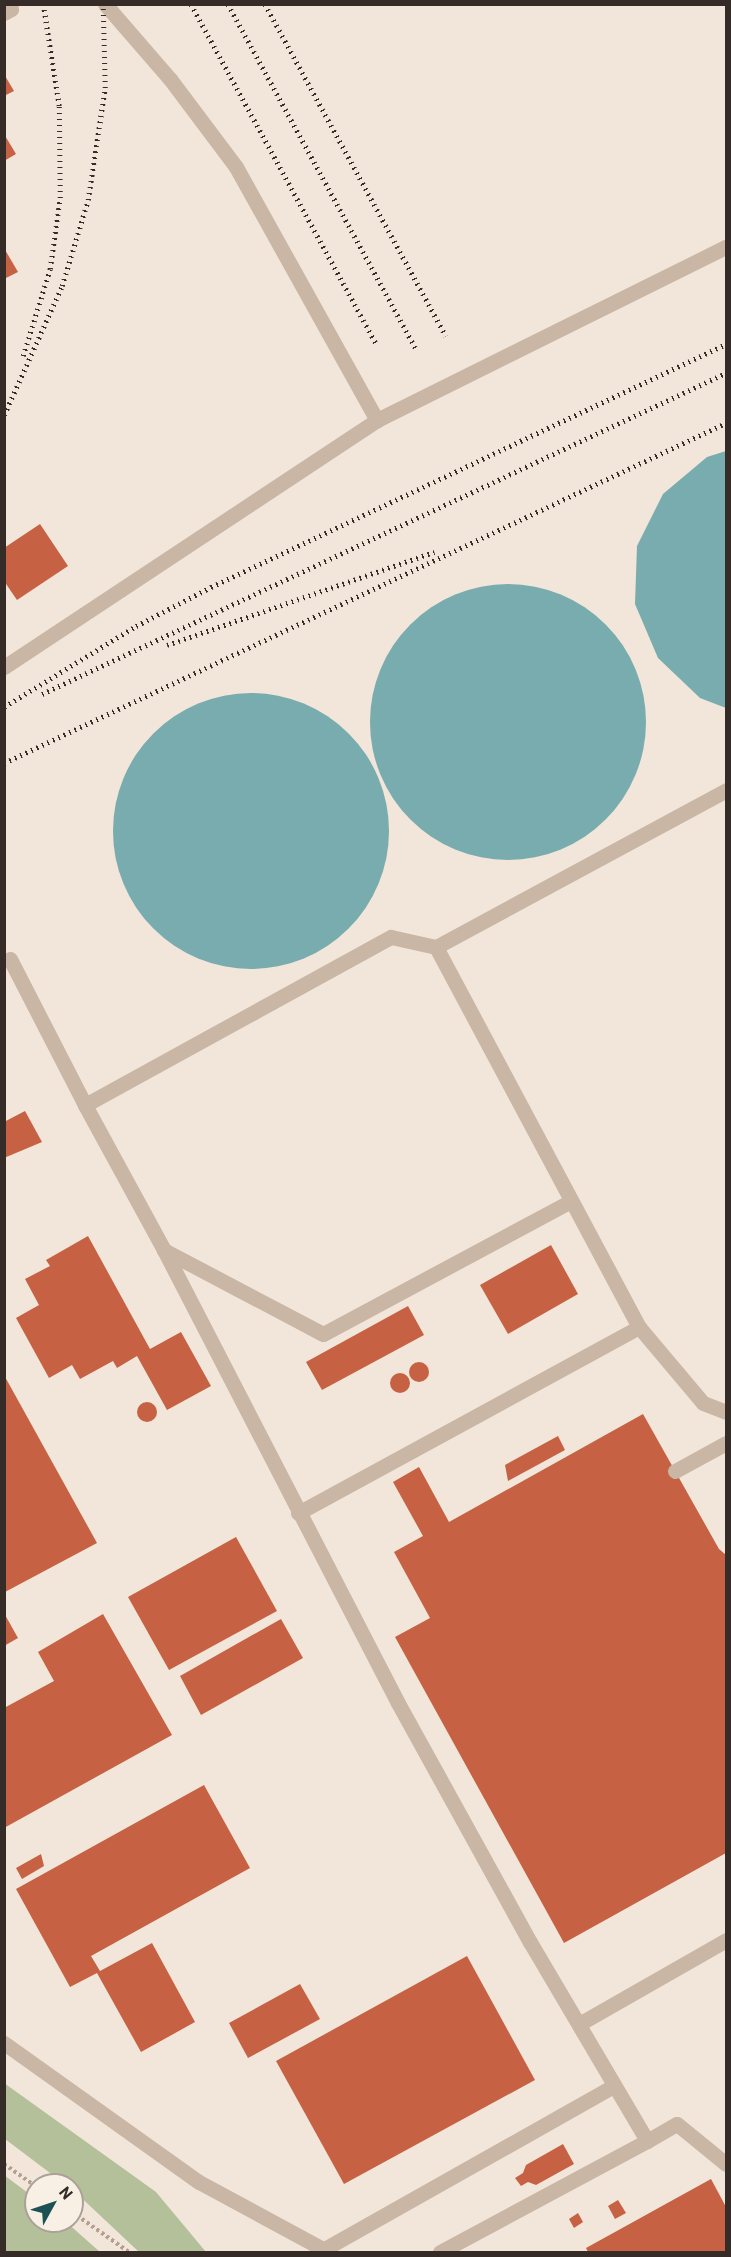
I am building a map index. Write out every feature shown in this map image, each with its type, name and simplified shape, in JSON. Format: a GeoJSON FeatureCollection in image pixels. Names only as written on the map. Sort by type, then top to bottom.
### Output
{"type":"FeatureCollection","features":[{"type":"Feature","properties":{"kind":"lane"},"geometry":{"type":"LineString","coordinates":[[4,13],[11,9],[9,4]]}},
{"type":"Feature","properties":{"kind":"lane"},"geometry":{"type":"LineString","coordinates":[[105,4],[177,88],[236,167],[377,420]]}},
{"type":"Feature","properties":{"kind":"lane"},"geometry":{"type":"LineString","coordinates":[[4,667],[377,420],[726,248]]}},
{"type":"Feature","properties":{"kind":"lane"},"geometry":{"type":"LineString","coordinates":[[85,1105],[391,937],[436,947],[726,790]]}},
{"type":"Feature","properties":{"kind":"lane"},"geometry":{"type":"LineString","coordinates":[[436,947],[639,1327],[703,1403],[726,1412]]}},
{"type":"Feature","properties":{"kind":"lane"},"geometry":{"type":"LineString","coordinates":[[10,959],[404,1713],[647,2141]]}},
{"type":"Feature","properties":{"kind":"lane"},"geometry":{"type":"LineString","coordinates":[[164,1250],[323,1334],[571,1201]]}},
{"type":"Feature","properties":{"kind":"lane"},"geometry":{"type":"LineString","coordinates":[[298,1513],[639,1327]]}},
{"type":"Feature","properties":{"kind":"lane"},"geometry":{"type":"LineString","coordinates":[[675,1471],[726,1443]]}},
{"type":"Feature","properties":{"kind":"lane"},"geometry":{"type":"LineString","coordinates":[[579,2024],[726,1940]]}},
{"type":"Feature","properties":{"kind":"lane"},"geometry":{"type":"LineString","coordinates":[[4,2043],[199,2182],[322,2251],[614,2086]]}},
{"type":"Feature","properties":{"kind":"lane"},"geometry":{"type":"LineString","coordinates":[[440,2253],[677,2124],[726,2164]]}},
{"type":"Feature","properties":{"kind":"path"},"geometry":{"type":"LineString","coordinates":[[4,2164],[24,2178]]}},
{"type":"Feature","properties":{"kind":"path"},"geometry":{"type":"LineString","coordinates":[[84,2221],[129,2253]]}},
{"type":"Feature","properties":{"kind":"green space"},"geometry":{"type":"Polygon","coordinates":[[[4,2083],[156,2192],[206,2252],[139,2252],[84,2200],[84,2173],[50,2173],[5,2139],[4,2083]]]}},
{"type":"Feature","properties":{"kind":"green space"},"geometry":{"type":"Polygon","coordinates":[[[4,2175],[24,2190],[24,2233],[79,2233],[100,2252],[5,2252],[4,2175]]]}},
{"type":"Feature","properties":{"kind":"water"},"geometry":{"type":"Polygon","coordinates":[[[726,451],[726,708],[700,698],[658,658],[635,604],[637,546],[663,494],[707,457],[726,451]]]}},
{"type":"Feature","properties":{"kind":"water"},"geometry":{"type":"Polygon","coordinates":[[[508,584],[535,587],[561,595],[584,608],[605,625],[622,646],[635,669],[643,695],[646,722],[643,749],[635,775],[622,798],[605,819],[584,836],[561,849],[535,857],[508,860],[481,857],[455,849],[432,836],[411,819],[394,798],[381,775],[373,749],[370,722],[373,695],[381,669],[394,646],[411,625],[432,608],[455,595],[481,587],[508,584]]]}},
{"type":"Feature","properties":{"kind":"water"},"geometry":{"type":"Polygon","coordinates":[[[251,693],[278,696],[304,704],[327,717],[348,734],[365,755],[378,778],[386,804],[389,831],[386,858],[378,884],[365,907],[348,928],[327,945],[304,958],[278,966],[251,969],[224,966],[198,958],[175,945],[154,928],[137,907],[124,884],[116,858],[113,831],[116,804],[124,778],[137,755],[154,734],[175,717],[198,704],[224,696],[251,693]]]}},
{"type":"Feature","properties":{"kind":"building"},"geometry":{"type":"Polygon","coordinates":[[[4,74],[14,91],[4,96],[4,74]]]}},
{"type":"Feature","properties":{"kind":"building"},"geometry":{"type":"Polygon","coordinates":[[[4,134],[16,154],[4,161],[4,134]]]}},
{"type":"Feature","properties":{"kind":"building"},"geometry":{"type":"Polygon","coordinates":[[[4,248],[18,272],[4,279],[4,248]]]}},
{"type":"Feature","properties":{"kind":"building"},"geometry":{"type":"Polygon","coordinates":[[[40,524],[68,566],[17,600],[4,581],[4,548],[40,524]]]}},
{"type":"Feature","properties":{"kind":"building"},"geometry":{"type":"Polygon","coordinates":[[[25,1111],[42,1142],[4,1158],[4,1122],[25,1111]]]}},
{"type":"Feature","properties":{"kind":"building"},"geometry":{"type":"Polygon","coordinates":[[[88,1236],[150,1349],[181,1332],[211,1386],[167,1410],[137,1356],[117,1368],[113,1361],[80,1379],[72,1365],[49,1378],[16,1318],[39,1305],[25,1279],[50,1266],[46,1260],[88,1236]]]}},
{"type":"Feature","properties":{"kind":"building"},"geometry":{"type":"Polygon","coordinates":[[[551,1245],[578,1294],[508,1334],[480,1285],[551,1245]]]}},
{"type":"Feature","properties":{"kind":"building"},"geometry":{"type":"Polygon","coordinates":[[[408,1306],[424,1335],[322,1390],[306,1362],[408,1306]]]}},
{"type":"Feature","properties":{"kind":"building"},"geometry":{"type":"Polygon","coordinates":[[[419,1362],[426,1365],[429,1372],[426,1379],[419,1382],[412,1379],[409,1372],[412,1365],[419,1362]]]}},
{"type":"Feature","properties":{"kind":"building"},"geometry":{"type":"Polygon","coordinates":[[[400,1373],[407,1376],[410,1383],[407,1390],[400,1393],[393,1390],[390,1383],[393,1376],[400,1373]]]}},
{"type":"Feature","properties":{"kind":"building"},"geometry":{"type":"Polygon","coordinates":[[[4,1375],[97,1543],[5,1592],[4,1591],[4,1375]]]}},
{"type":"Feature","properties":{"kind":"building"},"geometry":{"type":"Polygon","coordinates":[[[143,1402],[151,1402],[157,1408],[157,1416],[151,1422],[143,1422],[137,1416],[137,1408],[143,1402]]]}},
{"type":"Feature","properties":{"kind":"building"},"geometry":{"type":"Polygon","coordinates":[[[643,1414],[719,1549],[726,1555],[726,1853],[564,1943],[395,1637],[430,1618],[394,1552],[423,1536],[393,1482],[419,1467],[449,1522],[643,1414]]]}},
{"type":"Feature","properties":{"kind":"building"},"geometry":{"type":"Polygon","coordinates":[[[558,1436],[565,1450],[508,1481],[505,1465],[558,1436]]]}},
{"type":"Feature","properties":{"kind":"building"},"geometry":{"type":"Polygon","coordinates":[[[236,1537],[277,1611],[169,1670],[128,1597],[236,1537]]]}},
{"type":"Feature","properties":{"kind":"building"},"geometry":{"type":"Polygon","coordinates":[[[4,1613],[18,1638],[4,1646],[4,1613]]]}},
{"type":"Feature","properties":{"kind":"building"},"geometry":{"type":"Polygon","coordinates":[[[103,1614],[172,1735],[4,1828],[4,1708],[54,1681],[38,1652],[103,1614]]]}},
{"type":"Feature","properties":{"kind":"building"},"geometry":{"type":"Polygon","coordinates":[[[281,1619],[303,1658],[201,1715],[180,1676],[281,1619]]]}},
{"type":"Feature","properties":{"kind":"building"},"geometry":{"type":"Polygon","coordinates":[[[204,1785],[250,1868],[91,1956],[100,1971],[152,1943],[195,2022],[141,2052],[97,1973],[70,1987],[16,1889],[204,1785]]]}},
{"type":"Feature","properties":{"kind":"building"},"geometry":{"type":"Polygon","coordinates":[[[41,1854],[44,1866],[22,1879],[16,1868],[41,1854]]]}},
{"type":"Feature","properties":{"kind":"building"},"geometry":{"type":"Polygon","coordinates":[[[467,1956],[535,2080],[344,2184],[276,2061],[467,1956]]]}},
{"type":"Feature","properties":{"kind":"building"},"geometry":{"type":"Polygon","coordinates":[[[300,1984],[320,2019],[248,2058],[229,2023],[300,1984]]]}},
{"type":"Feature","properties":{"kind":"building"},"geometry":{"type":"Polygon","coordinates":[[[563,2144],[574,2164],[536,2185],[528,2182],[521,2186],[515,2178],[523,2173],[526,2165],[563,2144]]]}},
{"type":"Feature","properties":{"kind":"building"},"geometry":{"type":"Polygon","coordinates":[[[711,2179],[726,2207],[726,2252],[588,2252],[586,2248],[711,2179]]]}},
{"type":"Feature","properties":{"kind":"building"},"geometry":{"type":"Polygon","coordinates":[[[618,2200],[626,2213],[615,2219],[608,2206],[618,2200]]]}},
{"type":"Feature","properties":{"kind":"building"},"geometry":{"type":"Polygon","coordinates":[[[578,2213],[583,2222],[574,2228],[569,2219],[578,2213]]]}},
{"type":"Feature","properties":{"kind":"railway"},"geometry":{"type":"LineString","coordinates":[[23,356],[50,269],[60,198],[59,106],[43,4]]}},
{"type":"Feature","properties":{"kind":"railway"},"geometry":{"type":"LineString","coordinates":[[4,415],[62,286],[88,200],[105,88],[103,4]]}},
{"type":"Feature","properties":{"kind":"railway"},"geometry":{"type":"LineString","coordinates":[[191,4],[376,344]]}},
{"type":"Feature","properties":{"kind":"railway"},"geometry":{"type":"LineString","coordinates":[[228,4],[417,351]]}},
{"type":"Feature","properties":{"kind":"railway"},"geometry":{"type":"LineString","coordinates":[[265,4],[446,336]]}},
{"type":"Feature","properties":{"kind":"railway"},"geometry":{"type":"LineString","coordinates":[[4,707],[136,626],[211,587],[726,344]]}},
{"type":"Feature","properties":{"kind":"railway"},"geometry":{"type":"LineString","coordinates":[[42,694],[726,373]]}},
{"type":"Feature","properties":{"kind":"railway"},"geometry":{"type":"LineString","coordinates":[[4,763],[726,423]]}},
{"type":"Feature","properties":{"kind":"railway"},"geometry":{"type":"LineString","coordinates":[[167,645],[434,552]]}}]}
